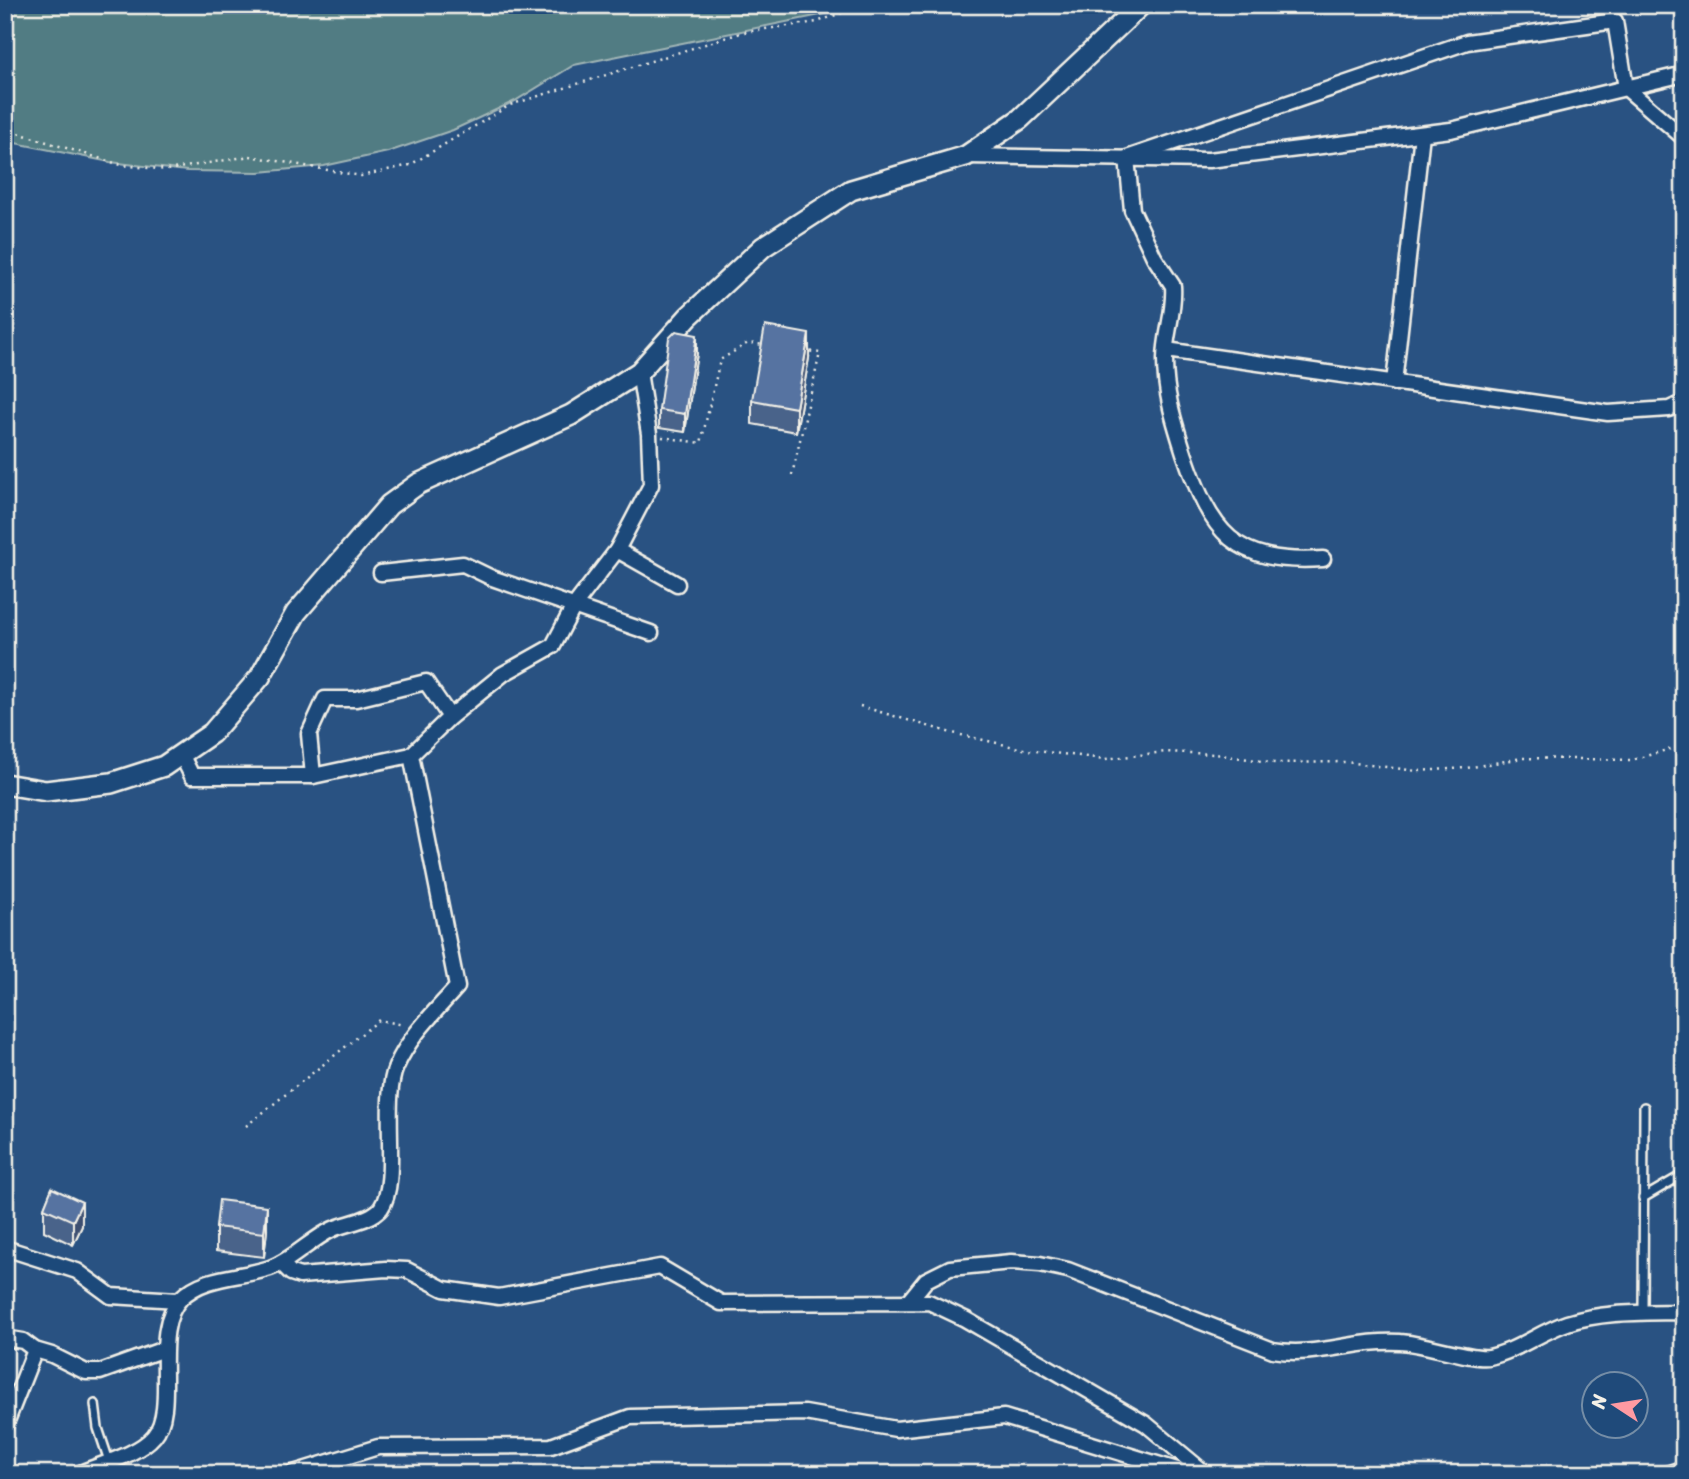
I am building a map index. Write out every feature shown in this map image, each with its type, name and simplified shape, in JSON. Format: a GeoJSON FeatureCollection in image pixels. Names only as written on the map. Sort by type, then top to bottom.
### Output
{"type":"FeatureCollection","features":[{"type":"Feature","properties":{"kind":"street"},"geometry":{"type":"LineString","coordinates":[[966,156],[1020,120],[1141,5]]}},
{"type":"Feature","properties":{"kind":"street"},"geometry":{"type":"LineString","coordinates":[[1127,158],[1467,42],[1615,21],[1626,89],[1684,138]]}},
{"type":"Feature","properties":{"kind":"street"},"geometry":{"type":"LineString","coordinates":[[5,785],[46,791],[111,783],[164,766],[212,733],[260,677],[296,613],[389,505],[418,484],[571,415],[639,372],[689,316],[763,247],[851,190],[966,156],[1209,160],[1451,130],[1684,74]]}},
{"type":"Feature","properties":{"kind":"street"},"geometry":{"type":"LineString","coordinates":[[1394,383],[1422,134]]}},
{"type":"Feature","properties":{"kind":"street"},"geometry":{"type":"LineString","coordinates":[[1127,158],[1132,210],[1154,257],[1173,286],[1166,350],[1168,403],[1208,515],[1228,538],[1253,553],[1287,561],[1323,559]]}},
{"type":"Feature","properties":{"kind":"street"},"geometry":{"type":"LineString","coordinates":[[1166,350],[1608,413],[1669,409],[1684,402]]}},
{"type":"Feature","properties":{"kind":"street"},"geometry":{"type":"LineString","coordinates":[[181,754],[192,776],[313,776],[411,755],[450,717],[503,674],[553,646],[574,606],[617,550],[651,485],[649,434],[639,372]]}},
{"type":"Feature","properties":{"kind":"street"},"geometry":{"type":"LineString","coordinates":[[617,550],[677,584]]}},
{"type":"Feature","properties":{"kind":"street"},"geometry":{"type":"LineString","coordinates":[[381,573],[463,564],[492,578],[651,633]]}},
{"type":"Feature","properties":{"kind":"street"},"geometry":{"type":"LineString","coordinates":[[313,776],[309,734],[325,699],[356,699],[426,682],[450,717]]}},
{"type":"Feature","properties":{"kind":"street"},"geometry":{"type":"LineString","coordinates":[[78,1474],[145,1444],[161,1424],[164,1349],[178,1300],[192,1289],[218,1279],[281,1263],[314,1240],[373,1214],[383,1206],[388,1181],[390,1088],[396,1067],[421,1028],[457,987],[411,755]]}},
{"type":"Feature","properties":{"kind":"street"},"geometry":{"type":"LineString","coordinates":[[5,1248],[77,1271],[111,1296],[178,1300]]}},
{"type":"Feature","properties":{"kind":"street"},"geometry":{"type":"LineString","coordinates":[[909,1301],[926,1280],[942,1271],[1026,1262],[1068,1270],[1273,1350],[1305,1353],[1356,1343],[1396,1341],[1434,1346],[1480,1357],[1522,1345],[1569,1322],[1597,1316],[1684,1312]]}},
{"type":"Feature","properties":{"kind":"street"},"geometry":{"type":"LineString","coordinates":[[281,1263],[290,1273],[300,1276],[386,1269],[407,1270],[457,1292],[499,1297],[660,1267],[721,1303],[929,1302],[965,1319],[1146,1424],[1206,1474]]}},
{"type":"Feature","properties":{"kind":"street"},"geometry":{"type":"LineString","coordinates":[[5,1338],[23,1341],[35,1350],[52,1355],[86,1372],[100,1372],[164,1349]]}},
{"type":"Feature","properties":{"kind":"street"},"geometry":{"type":"LineString","coordinates":[[5,1426],[35,1350]]}},
{"type":"Feature","properties":{"kind":"street"},"geometry":{"type":"LineString","coordinates":[[290,1474],[378,1447],[551,1446],[630,1417],[805,1413],[896,1429],[1004,1417],[1191,1474]]}},
{"type":"Feature","properties":{"kind":"street"},"geometry":{"type":"LineString","coordinates":[[1667,1474],[1684,1468]]}},
{"type":"Feature","properties":{"kind":"lane"},"geometry":{"type":"LineString","coordinates":[[1643,1313],[1644,1107]]}},
{"type":"Feature","properties":{"kind":"lane"},"geometry":{"type":"LineString","coordinates":[[1643,1198],[1684,1174]]}},
{"type":"Feature","properties":{"kind":"lane"},"geometry":{"type":"LineString","coordinates":[[95,1404],[98,1428],[109,1461]]}},
{"type":"Feature","properties":{"kind":"path"},"geometry":{"type":"LineString","coordinates":[[5,129],[121,165],[167,170],[250,156],[361,176],[411,165],[510,105],[744,32],[817,22],[863,5]]}},
{"type":"Feature","properties":{"kind":"path"},"geometry":{"type":"LineString","coordinates":[[649,434],[701,443],[720,360],[748,342],[772,346]]}},
{"type":"Feature","properties":{"kind":"path"},"geometry":{"type":"LineString","coordinates":[[792,475],[820,353],[796,350]]}},
{"type":"Feature","properties":{"kind":"path"},"geometry":{"type":"LineString","coordinates":[[860,706],[948,732],[1014,747],[1105,758],[1165,752],[1215,754],[1275,764],[1346,762],[1417,771],[1467,768],[1522,758],[1632,760],[1684,745]]}},
{"type":"Feature","properties":{"kind":"path"},"geometry":{"type":"LineString","coordinates":[[246,1126],[379,1020],[421,1028]]}},
{"type":"Feature","properties":{"kind":"green space"},"geometry":{"type":"Polygon","coordinates":[[[5,5],[856,5],[840,11],[574,65],[515,101],[453,130],[388,152],[324,166],[259,172],[187,171],[110,162],[5,141],[5,5]]]}},
{"type":"Feature","properties":{"kind":"building"},"geometry":{"type":"Polygon","coordinates":[[[765,326],[809,334],[796,408],[752,400],[765,326]]]}},
{"type":"Feature","properties":{"kind":"building"},"geometry":{"type":"Polygon","coordinates":[[[676,331],[697,335],[685,414],[659,410],[669,338],[676,331]]]}},
{"type":"Feature","properties":{"kind":"building"},"geometry":{"type":"Polygon","coordinates":[[[52,1188],[82,1202],[73,1221],[44,1208],[52,1188]]]}},
{"type":"Feature","properties":{"kind":"building"},"geometry":{"type":"Polygon","coordinates":[[[219,1200],[267,1206],[264,1233],[216,1227],[219,1200]]]}}]}
